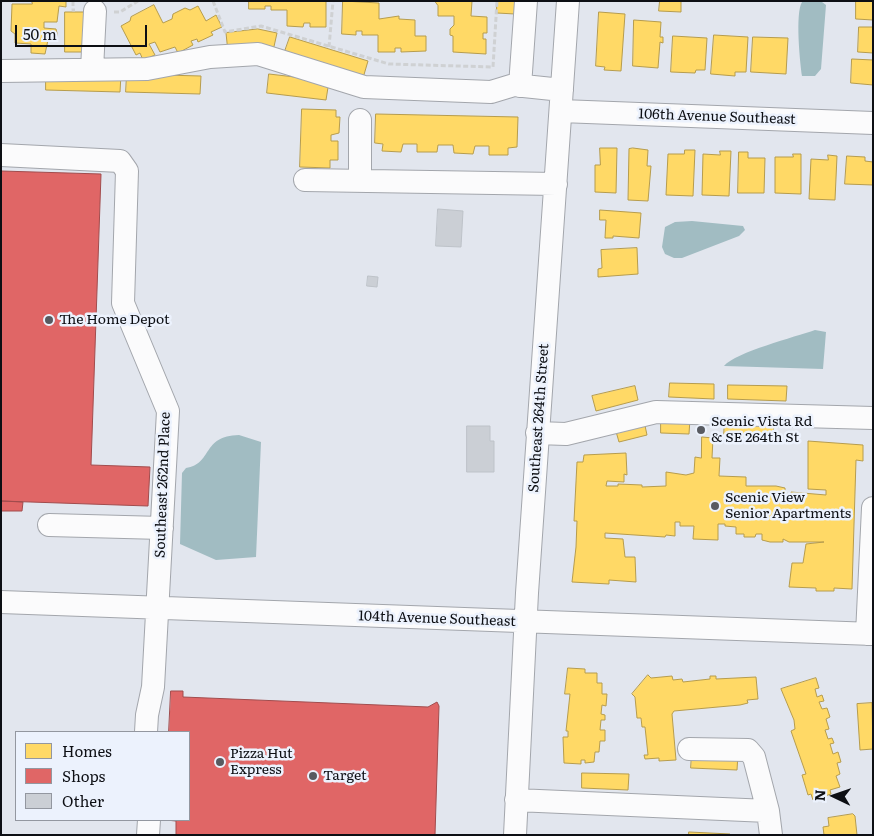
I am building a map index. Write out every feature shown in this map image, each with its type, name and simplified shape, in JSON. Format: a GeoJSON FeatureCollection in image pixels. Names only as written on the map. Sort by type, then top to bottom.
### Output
{"type":"FeatureCollection","features":[{"type":"Feature","properties":{"kind":"street"},"geometry":{"type":"LineString","coordinates":[[520,86],[526,1]]}},
{"type":"Feature","properties":{"kind":"street","name":"Southeast 264th Street"},"geometry":{"type":"LineString","coordinates":[[515,835],[525,622],[568,1]]}},
{"type":"Feature","properties":{"kind":"street"},"geometry":{"type":"LineString","coordinates":[[92,69],[94,11]]}},
{"type":"Feature","properties":{"kind":"street","name":"106th Avenue Southeast"},"geometry":{"type":"LineString","coordinates":[[1,71],[147,69],[210,57],[258,54],[364,87],[491,92],[514,85],[562,100],[873,123]]}},
{"type":"Feature","properties":{"kind":"street"},"geometry":{"type":"LineString","coordinates":[[360,120],[360,181]]}},
{"type":"Feature","properties":{"kind":"street","name":"Southeast 262nd Place"},"geometry":{"type":"LineString","coordinates":[[1,155],[120,161],[127,171],[123,303],[168,411],[153,687],[146,715],[146,731]]}},
{"type":"Feature","properties":{"kind":"street"},"geometry":{"type":"LineString","coordinates":[[305,180],[556,184]]}},
{"type":"Feature","properties":{"kind":"street"},"geometry":{"type":"LineString","coordinates":[[538,433],[566,434],[656,412],[873,418]]}},
{"type":"Feature","properties":{"kind":"street"},"geometry":{"type":"LineString","coordinates":[[870,634],[873,508]]}},
{"type":"Feature","properties":{"kind":"street"},"geometry":{"type":"LineString","coordinates":[[49,526],[162,528]]}},
{"type":"Feature","properties":{"kind":"street","name":"104th Avenue Southeast"},"geometry":{"type":"LineString","coordinates":[[1,602],[870,634]]}},
{"type":"Feature","properties":{"kind":"street"},"geometry":{"type":"LineString","coordinates":[[690,749],[748,750],[754,757],[768,811],[771,835]]}},
{"type":"Feature","properties":{"kind":"street"},"geometry":{"type":"LineString","coordinates":[[516,800],[768,811]]}},
{"type":"Feature","properties":{"kind":"street"},"geometry":{"type":"LineString","coordinates":[[148,835],[149,821]]}},
{"type":"Feature","properties":{"kind":"path"},"geometry":{"type":"LineString","coordinates":[[213,1],[224,32],[261,26],[389,64],[493,67],[497,1]]}},
{"type":"Feature","properties":{"kind":"path"},"geometry":{"type":"LineString","coordinates":[[330,46],[333,1]]}},
{"type":"Feature","properties":{"kind":"water"},"geometry":{"type":"Polygon","coordinates":[[[802,2],[822,2],[826,5],[821,69],[815,76],[802,76],[798,27],[802,2]]]}},
{"type":"Feature","properties":{"kind":"water"},"geometry":{"type":"Polygon","coordinates":[[[692,221],[743,226],[745,230],[739,236],[682,258],[674,258],[665,254],[662,247],[665,227],[675,222],[692,221]]]}},
{"type":"Feature","properties":{"kind":"water"},"geometry":{"type":"Polygon","coordinates":[[[815,330],[826,332],[823,369],[724,366],[740,355],[815,330]]]}},
{"type":"Feature","properties":{"kind":"water"},"geometry":{"type":"Polygon","coordinates":[[[239,435],[261,442],[256,557],[216,560],[180,544],[182,473],[186,468],[200,461],[218,440],[239,435]]]}},
{"type":"Feature","properties":{"kind":"building: Homes"},"geometry":{"type":"Polygon","coordinates":[[[32,1],[66,1],[66,7],[59,6],[57,22],[44,22],[44,28],[56,29],[57,33],[56,40],[48,40],[45,54],[31,53],[31,44],[15,43],[15,34],[11,31],[12,4],[32,4],[32,1]]]}},
{"type":"Feature","properties":{"kind":"building: Homes"},"geometry":{"type":"Polygon","coordinates":[[[249,1],[326,1],[326,27],[310,27],[310,23],[304,23],[303,27],[287,26],[287,10],[271,10],[271,6],[265,6],[265,9],[249,9],[249,1]]]}},
{"type":"Feature","properties":{"kind":"building: Homes"},"geometry":{"type":"Polygon","coordinates":[[[343,1],[379,3],[379,19],[399,16],[399,19],[415,20],[415,36],[426,36],[426,51],[401,52],[401,48],[395,48],[395,52],[378,52],[378,35],[362,35],[362,31],[356,31],[356,35],[342,34],[343,1]]]}},
{"type":"Feature","properties":{"kind":"building: Homes"},"geometry":{"type":"Polygon","coordinates":[[[435,1],[472,1],[471,16],[487,17],[487,33],[483,33],[483,39],[486,39],[486,54],[453,52],[453,36],[450,35],[450,29],[454,25],[454,16],[438,16],[438,6],[435,1]]]}},
{"type":"Feature","properties":{"kind":"building: Homes"},"geometry":{"type":"Polygon","coordinates":[[[497,1],[515,1],[515,14],[497,13],[497,1]]]}},
{"type":"Feature","properties":{"kind":"building: Homes"},"geometry":{"type":"Polygon","coordinates":[[[660,1],[681,1],[681,12],[659,11],[660,1]]]}},
{"type":"Feature","properties":{"kind":"building: Homes"},"geometry":{"type":"Polygon","coordinates":[[[856,1],[873,1],[873,20],[856,19],[856,1]]]}},
{"type":"Feature","properties":{"kind":"building: Homes"},"geometry":{"type":"Polygon","coordinates":[[[154,5],[163,23],[172,19],[173,14],[185,8],[190,10],[198,6],[206,21],[216,15],[222,27],[211,32],[213,35],[198,42],[197,39],[191,41],[193,45],[178,53],[175,47],[160,52],[155,42],[149,44],[155,55],[150,57],[151,59],[143,60],[140,53],[136,55],[121,26],[130,21],[131,17],[154,5]]]}},
{"type":"Feature","properties":{"kind":"building: Homes"},"geometry":{"type":"Polygon","coordinates":[[[65,12],[84,12],[83,52],[65,52],[65,12]]]}},
{"type":"Feature","properties":{"kind":"building: Homes"},"geometry":{"type":"Polygon","coordinates":[[[599,12],[625,14],[621,71],[604,70],[605,67],[596,66],[599,12]]]}},
{"type":"Feature","properties":{"kind":"building: Homes"},"geometry":{"type":"Polygon","coordinates":[[[634,20],[661,22],[660,37],[663,37],[663,43],[660,42],[658,68],[633,66],[634,20]]]}},
{"type":"Feature","properties":{"kind":"building: Homes"},"geometry":{"type":"Polygon","coordinates":[[[859,27],[873,27],[873,53],[858,52],[859,27]]]}},
{"type":"Feature","properties":{"kind":"building: Homes"},"geometry":{"type":"Polygon","coordinates":[[[258,29],[277,33],[273,51],[228,52],[226,33],[258,29]]]}},
{"type":"Feature","properties":{"kind":"building: Homes"},"geometry":{"type":"Polygon","coordinates":[[[714,35],[748,37],[746,72],[735,72],[735,76],[711,74],[714,35]]]}},
{"type":"Feature","properties":{"kind":"building: Homes"},"geometry":{"type":"Polygon","coordinates":[[[673,36],[707,38],[705,70],[696,70],[695,73],[671,72],[673,36]]]}},
{"type":"Feature","properties":{"kind":"building: Homes"},"geometry":{"type":"Polygon","coordinates":[[[290,37],[368,61],[363,78],[284,54],[290,37]]]}},
{"type":"Feature","properties":{"kind":"building: Homes"},"geometry":{"type":"Polygon","coordinates":[[[753,37],[788,38],[786,74],[751,72],[753,37]]]}},
{"type":"Feature","properties":{"kind":"building: Homes"},"geometry":{"type":"Polygon","coordinates":[[[852,59],[873,60],[873,85],[851,83],[852,59]]]}},
{"type":"Feature","properties":{"kind":"building: Homes"},"geometry":{"type":"Polygon","coordinates":[[[46,72],[121,74],[120,92],[46,90],[46,72]]]}},
{"type":"Feature","properties":{"kind":"building: Homes"},"geometry":{"type":"Polygon","coordinates":[[[127,74],[201,76],[200,94],[126,92],[127,74]]]}},
{"type":"Feature","properties":{"kind":"building: Homes"},"geometry":{"type":"Polygon","coordinates":[[[269,74],[329,81],[326,100],[267,93],[269,74]]]}},
{"type":"Feature","properties":{"kind":"building: Homes"},"geometry":{"type":"Polygon","coordinates":[[[302,109],[336,110],[336,117],[340,117],[339,133],[331,135],[331,141],[338,141],[338,160],[330,160],[330,168],[300,167],[302,109]]]}},
{"type":"Feature","properties":{"kind":"building: Homes"},"geometry":{"type":"Polygon","coordinates":[[[376,114],[518,117],[517,147],[508,148],[508,155],[489,155],[489,146],[475,146],[473,154],[454,153],[453,145],[438,145],[437,152],[417,152],[417,144],[403,144],[401,152],[382,151],[383,144],[375,143],[376,114]]]}},
{"type":"Feature","properties":{"kind":"building: Homes"},"geometry":{"type":"Polygon","coordinates":[[[600,148],[617,148],[616,193],[595,192],[595,165],[600,165],[600,148]]]}},
{"type":"Feature","properties":{"kind":"building: Homes"},"geometry":{"type":"Polygon","coordinates":[[[629,149],[648,150],[647,166],[651,166],[648,201],[628,200],[629,149]]]}},
{"type":"Feature","properties":{"kind":"building: Homes"},"geometry":{"type":"Polygon","coordinates":[[[685,150],[695,150],[693,196],[666,195],[668,154],[684,154],[685,150]]]}},
{"type":"Feature","properties":{"kind":"building: Homes"},"geometry":{"type":"Polygon","coordinates":[[[720,151],[731,151],[729,196],[702,195],[703,154],[720,155],[720,151]]]}},
{"type":"Feature","properties":{"kind":"building: Homes"},"geometry":{"type":"Polygon","coordinates":[[[739,152],[748,152],[748,158],[765,158],[764,193],[738,193],[739,152]]]}},
{"type":"Feature","properties":{"kind":"building: Homes"},"geometry":{"type":"Polygon","coordinates":[[[793,154],[801,154],[801,194],[775,193],[775,157],[793,157],[793,154]]]}},
{"type":"Feature","properties":{"kind":"building: Homes"},"geometry":{"type":"Polygon","coordinates":[[[828,155],[837,156],[835,200],[809,199],[811,159],[828,160],[828,155]]]}},
{"type":"Feature","properties":{"kind":"building: Homes"},"geometry":{"type":"Polygon","coordinates":[[[847,156],[865,157],[865,161],[873,162],[873,185],[845,184],[847,156]]]}},
{"type":"Feature","properties":{"kind":"building: Homes"},"geometry":{"type":"Polygon","coordinates":[[[600,210],[641,213],[639,238],[613,236],[613,238],[605,238],[606,220],[600,220],[600,210]]]}},
{"type":"Feature","properties":{"kind":"building: Homes"},"geometry":{"type":"Polygon","coordinates":[[[637,248],[638,274],[598,277],[598,269],[602,268],[601,250],[637,248]]]}},
{"type":"Feature","properties":{"kind":"building: Homes"},"geometry":{"type":"Polygon","coordinates":[[[670,383],[714,384],[714,399],[669,397],[670,383]]]}},
{"type":"Feature","properties":{"kind":"building: Homes"},"geometry":{"type":"Polygon","coordinates":[[[728,385],[787,386],[786,401],[728,399],[728,385]]]}},
{"type":"Feature","properties":{"kind":"building: Homes"},"geometry":{"type":"Polygon","coordinates":[[[635,386],[638,400],[596,411],[592,396],[635,386]]]}},
{"type":"Feature","properties":{"kind":"building: Homes"},"geometry":{"type":"Polygon","coordinates":[[[661,418],[690,419],[689,434],[661,433],[661,418]]]}},
{"type":"Feature","properties":{"kind":"building: Homes"},"geometry":{"type":"Polygon","coordinates":[[[725,420],[774,422],[773,437],[724,435],[725,420]]]}},
{"type":"Feature","properties":{"kind":"building: Homes"},"geometry":{"type":"Polygon","coordinates":[[[644,421],[647,435],[619,442],[615,428],[644,421]]]}},
{"type":"Feature","properties":{"kind":"building: Homes","name":"Scenic View Senior Apartments"},"geometry":{"type":"Polygon","coordinates":[[[702,437],[713,438],[712,458],[720,458],[719,476],[746,477],[746,486],[776,486],[785,488],[785,493],[791,494],[791,492],[826,495],[826,490],[808,489],[808,441],[863,445],[863,461],[856,460],[852,589],[834,588],[834,591],[816,591],[816,588],[789,587],[792,563],[803,563],[806,544],[824,542],[789,542],[783,539],[783,542],[770,542],[762,540],[762,534],[756,534],[755,537],[744,537],[744,534],[736,534],[736,527],[725,526],[725,524],[718,524],[718,540],[693,539],[694,526],[680,526],[680,522],[675,522],[675,536],[605,533],[605,538],[623,539],[625,557],[635,557],[636,582],[609,580],[609,584],[572,582],[576,547],[577,521],[574,521],[577,462],[583,462],[584,455],[626,453],[627,475],[624,474],[624,482],[607,481],[606,486],[618,486],[618,484],[642,485],[642,487],[666,486],[666,472],[686,475],[694,473],[695,457],[701,458],[702,437]]]}},
{"type":"Feature","properties":{"kind":"building: Homes"},"geometry":{"type":"Polygon","coordinates":[[[568,668],[585,669],[585,673],[597,673],[597,683],[602,683],[602,694],[607,694],[606,706],[602,705],[601,714],[605,715],[605,720],[601,720],[600,730],[605,730],[605,741],[600,741],[599,752],[595,752],[594,762],[585,763],[585,760],[581,760],[581,764],[564,763],[563,737],[568,737],[568,731],[566,731],[570,694],[565,694],[568,668]]]}},
{"type":"Feature","properties":{"kind":"building: Homes"},"geometry":{"type":"Polygon","coordinates":[[[648,675],[651,678],[672,676],[673,680],[682,679],[683,682],[710,679],[710,676],[716,676],[716,679],[756,677],[758,699],[747,700],[748,703],[740,705],[674,711],[672,714],[676,760],[659,761],[659,758],[645,759],[644,755],[648,755],[645,727],[642,727],[641,718],[637,718],[635,697],[632,694],[648,675]]]}},
{"type":"Feature","properties":{"kind":"building: Homes"},"geometry":{"type":"Polygon","coordinates":[[[816,678],[819,688],[815,689],[817,697],[822,695],[824,701],[819,702],[822,709],[827,708],[830,717],[826,719],[829,729],[825,730],[828,739],[832,738],[834,743],[830,744],[833,754],[838,752],[841,762],[837,763],[840,774],[836,776],[840,787],[830,790],[831,794],[813,800],[811,794],[808,795],[802,775],[806,774],[791,731],[795,729],[794,720],[781,689],[816,678]]]}},
{"type":"Feature","properties":{"kind":"building: Homes"},"geometry":{"type":"Polygon","coordinates":[[[872,703],[873,749],[860,750],[857,704],[872,703]]]}},
{"type":"Feature","properties":{"kind":"building: Homes"},"geometry":{"type":"Polygon","coordinates":[[[692,753],[738,754],[737,770],[691,768],[692,753]]]}},
{"type":"Feature","properties":{"kind":"building: Homes"},"geometry":{"type":"Polygon","coordinates":[[[582,773],[629,774],[628,790],[582,788],[582,773]]]}},
{"type":"Feature","properties":{"kind":"building: Homes"},"geometry":{"type":"Polygon","coordinates":[[[853,814],[855,816],[857,835],[824,835],[823,827],[829,826],[828,818],[853,814]]]}},
{"type":"Feature","properties":{"kind":"building: Homes"},"geometry":{"type":"Polygon","coordinates":[[[689,832],[730,834],[730,835],[689,835],[689,832]]]}},
{"type":"Feature","properties":{"kind":"building: Shops","name":"The Home Depot"},"geometry":{"type":"Polygon","coordinates":[[[1,171],[101,174],[91,465],[150,467],[148,506],[1,501],[1,171]]]}},
{"type":"Feature","properties":{"kind":"building: Shops"},"geometry":{"type":"Polygon","coordinates":[[[1,501],[23,502],[22,511],[1,511],[1,501]]]}},
{"type":"Feature","properties":{"kind":"building: Shops","name":"Target"},"geometry":{"type":"Polygon","coordinates":[[[171,691],[183,691],[183,697],[428,707],[437,702],[439,706],[435,835],[176,835],[176,821],[190,821],[190,731],[169,731],[171,691]]]}},
{"type":"Feature","properties":{"kind":"building: Other"},"geometry":{"type":"Polygon","coordinates":[[[438,209],[463,211],[461,247],[436,246],[438,209]]]}},
{"type":"Feature","properties":{"kind":"building: Other"},"geometry":{"type":"Polygon","coordinates":[[[368,276],[378,277],[377,287],[367,286],[368,276]]]}},
{"type":"Feature","properties":{"kind":"building: Other"},"geometry":{"type":"Polygon","coordinates":[[[467,426],[490,426],[490,441],[494,441],[494,472],[467,472],[467,426]]]}},
{"type":"Feature","properties":{"kind":"place","name":"The Home Depot"},"geometry":{"type":"Point","coordinates":[49,320]}},
{"type":"Feature","properties":{"kind":"place","name":"Scenic Vista Rd & SE 264th St"},"geometry":{"type":"Point","coordinates":[701,430]}},
{"type":"Feature","properties":{"kind":"place","name":"Scenic View Senior Apartments"},"geometry":{"type":"Point","coordinates":[715,506]}},
{"type":"Feature","properties":{"kind":"place","name":"Pizza Hut Express"},"geometry":{"type":"Point","coordinates":[220,762]}},
{"type":"Feature","properties":{"kind":"place","name":"Target"},"geometry":{"type":"Point","coordinates":[313,776]}}]}
